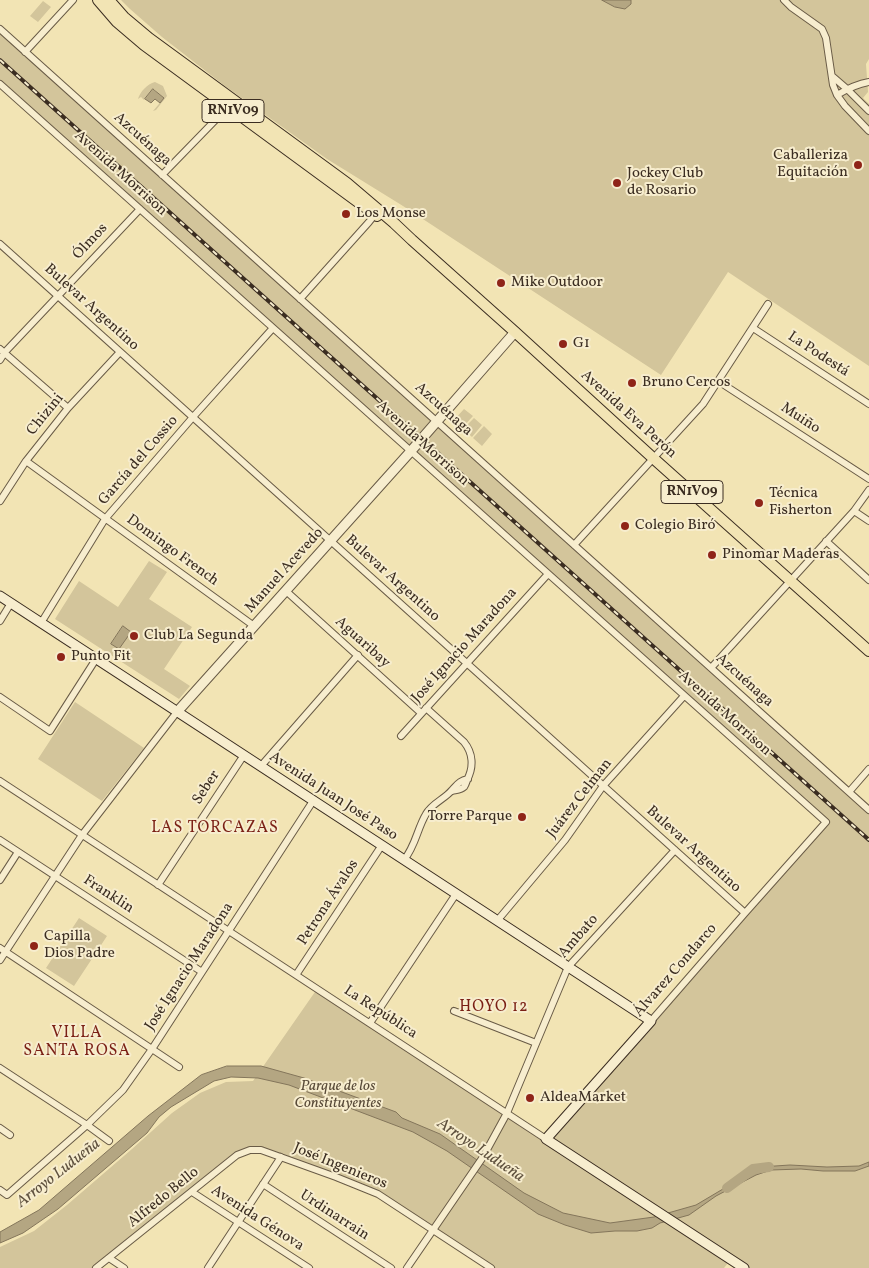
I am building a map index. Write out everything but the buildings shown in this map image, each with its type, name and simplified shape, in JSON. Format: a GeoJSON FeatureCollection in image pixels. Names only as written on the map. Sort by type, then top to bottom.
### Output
{"type":"FeatureCollection","features":[{"type":"Feature","properties":{"kind":"main road","name":"Avenida Eva Perón"},"geometry":{"type":"LineString","coordinates":[[98,0],[130,34],[231,104],[412,240],[869,651]]}},
{"type":"Feature","properties":{"kind":"main road","name":"Avenida Eva Perón"},"geometry":{"type":"LineString","coordinates":[[109,0],[136,28],[231,104]]}},
{"type":"Feature","properties":{"kind":"main road","name":"Manuel Acevedo"},"geometry":{"type":"LineString","coordinates":[[177,712],[515,332]]}},
{"type":"Feature","properties":{"kind":"main road","name":"Avenida Juan José Paso"},"geometry":{"type":"LineString","coordinates":[[0,596],[651,1021]]}},
{"type":"Feature","properties":{"kind":"main road","name":"Álvarez Condarco"},"geometry":{"type":"LineString","coordinates":[[546,1139],[651,1021]]}},
{"type":"Feature","properties":{"kind":"main road","name":"La República"},"geometry":{"type":"LineString","coordinates":[[546,1139],[742,1268]]}},
{"type":"Feature","properties":{"kind":"street"},"geometry":{"type":"LineString","coordinates":[[25,52],[73,0]]}},
{"type":"Feature","properties":{"kind":"street"},"geometry":{"type":"LineString","coordinates":[[784,0],[822,29],[826,38],[833,85],[837,95],[869,131]]}},
{"type":"Feature","properties":{"kind":"street","name":"Azcuénaga"},"geometry":{"type":"LineString","coordinates":[[0,30],[869,810]]}},
{"type":"Feature","properties":{"kind":"street"},"geometry":{"type":"LineString","coordinates":[[832,76],[848,89],[869,111]]}},
{"type":"Feature","properties":{"kind":"street"},"geometry":{"type":"LineString","coordinates":[[837,95],[860,84],[869,82]]}},
{"type":"Feature","properties":{"kind":"street","name":"Avenida Morrison"},"geometry":{"type":"LineString","coordinates":[[0,85],[826,822]]}},
{"type":"Feature","properties":{"kind":"street"},"geometry":{"type":"LineString","coordinates":[[162,175],[231,104]]}},
{"type":"Feature","properties":{"kind":"street","name":"Ólmos"},"geometry":{"type":"LineString","coordinates":[[0,360],[2,351],[58,296],[140,209]]}},
{"type":"Feature","properties":{"kind":"street"},"geometry":{"type":"LineString","coordinates":[[300,299],[377,212]]}},
{"type":"Feature","properties":{"kind":"street","name":"Bulevar Argentino"},"geometry":{"type":"LineString","coordinates":[[0,244],[745,912]]}},
{"type":"Feature","properties":{"kind":"street"},"geometry":{"type":"LineString","coordinates":[[574,545],[703,404],[768,304]]}},
{"type":"Feature","properties":{"kind":"street","name":"García del Cossio"},"geometry":{"type":"LineString","coordinates":[[41,623],[105,518],[273,328]]}},
{"type":"Feature","properties":{"kind":"street","name":"La Podestá"},"geometry":{"type":"LineString","coordinates":[[753,328],[869,404]]}},
{"type":"Feature","properties":{"kind":"street"},"geometry":{"type":"LineString","coordinates":[[2,351],[68,408]]}},
{"type":"Feature","properties":{"kind":"street","name":"Chizini"},"geometry":{"type":"LineString","coordinates":[[0,501],[26,460],[68,408],[120,352]]}},
{"type":"Feature","properties":{"kind":"street","name":"Muiño"},"geometry":{"type":"LineString","coordinates":[[718,381],[869,479]]}},
{"type":"Feature","properties":{"kind":"street","name":"Domingo French"},"geometry":{"type":"LineString","coordinates":[[26,460],[254,626]]}},
{"type":"Feature","properties":{"kind":"street"},"geometry":{"type":"LineString","coordinates":[[711,668],[854,511],[869,490]]}},
{"type":"Feature","properties":{"kind":"street"},"geometry":{"type":"LineString","coordinates":[[854,511],[869,521]]}},
{"type":"Feature","properties":{"kind":"street"},"geometry":{"type":"LineString","coordinates":[[826,542],[869,580]]}},
{"type":"Feature","properties":{"kind":"street","name":"José Ignacio Maradona"},"geometry":{"type":"LineString","coordinates":[[401,736],[548,574]]}},
{"type":"Feature","properties":{"kind":"street","name":"Aguaribay"},"geometry":{"type":"LineString","coordinates":[[286,591],[421,713]]}},
{"type":"Feature","properties":{"kind":"street"},"geometry":{"type":"LineString","coordinates":[[0,621],[11,603]]}},
{"type":"Feature","properties":{"kind":"street"},"geometry":{"type":"LineString","coordinates":[[261,766],[358,656]]}},
{"type":"Feature","properties":{"kind":"street"},"geometry":{"type":"LineString","coordinates":[[0,697],[50,731],[96,659]]}},
{"type":"Feature","properties":{"kind":"street","name":"Juárez Celman"},"geometry":{"type":"LineString","coordinates":[[498,921],[565,840],[603,786],[684,696]]}},
{"type":"Feature","properties":{"kind":"street"},"geometry":{"type":"LineString","coordinates":[[404,860],[412,848],[430,808],[452,791],[461,789],[466,784],[472,770],[469,748],[426,708]]}},
{"type":"Feature","properties":{"kind":"street","name":"Manuel Acevedo"},"geometry":{"type":"LineString","coordinates":[[0,960],[3,950],[82,835],[177,712]]}},
{"type":"Feature","properties":{"kind":"street","name":"Seber"},"geometry":{"type":"LineString","coordinates":[[158,885],[244,755]]}},
{"type":"Feature","properties":{"kind":"street"},"geometry":{"type":"LineString","coordinates":[[849,792],[869,769]]}},
{"type":"Feature","properties":{"kind":"street","name":"La República"},"geometry":{"type":"LineString","coordinates":[[0,781],[546,1139]]}},
{"type":"Feature","properties":{"kind":"street","name":"José Ignacio Maradona"},"geometry":{"type":"LineString","coordinates":[[0,1190],[7,1195],[87,1125],[123,1090],[152,1049],[313,800]]}},
{"type":"Feature","properties":{"kind":"street","name":"Álvarez Condarco"},"geometry":{"type":"LineString","coordinates":[[651,1021],[826,822]]}},
{"type":"Feature","properties":{"kind":"street","name":"Franklin"},"geometry":{"type":"LineString","coordinates":[[0,840],[202,972]]}},
{"type":"Feature","properties":{"kind":"street","name":"Petrona Ávalos"},"geometry":{"type":"LineString","coordinates":[[296,975],[382,845]]}},
{"type":"Feature","properties":{"kind":"street","name":"Ambato"},"geometry":{"type":"LineString","coordinates":[[507,1113],[568,967],[675,850]]}},
{"type":"Feature","properties":{"kind":"street"},"geometry":{"type":"LineString","coordinates":[[0,880],[18,852]]}},
{"type":"Feature","properties":{"kind":"street"},"geometry":{"type":"LineString","coordinates":[[370,1023],[456,894]]}},
{"type":"Feature","properties":{"kind":"street"},"geometry":{"type":"LineString","coordinates":[[3,950],[179,1067]]}},
{"type":"Feature","properties":{"kind":"street"},"geometry":{"type":"LineString","coordinates":[[454,1011],[536,1043]]}},
{"type":"Feature","properties":{"kind":"street"},"geometry":{"type":"LineString","coordinates":[[0,1068],[109,1140]]}},
{"type":"Feature","properties":{"kind":"street"},"geometry":{"type":"LineString","coordinates":[[407,1268],[483,1157],[507,1113]]}},
{"type":"Feature","properties":{"kind":"street"},"geometry":{"type":"LineString","coordinates":[[0,1128],[10,1135]]}},
{"type":"Feature","properties":{"kind":"street","name":"José Ingenieros"},"geometry":{"type":"LineString","coordinates":[[250,1150],[260,1150],[281,1157],[378,1194],[491,1268]]}},
{"type":"Feature","properties":{"kind":"street","name":"Alfredo Bello"},"geometry":{"type":"LineString","coordinates":[[96,1268],[237,1154],[250,1150]]}},
{"type":"Feature","properties":{"kind":"street"},"geometry":{"type":"LineString","coordinates":[[210,1267],[281,1157]]}},
{"type":"Feature","properties":{"kind":"street","name":"Urdinarrain"},"geometry":{"type":"LineString","coordinates":[[263,1184],[391,1268]]}},
{"type":"Feature","properties":{"kind":"street","name":"Avenida Génova"},"geometry":{"type":"LineString","coordinates":[[192,1192],[309,1268]]}},
{"type":"Feature","properties":{"kind":"street"},"geometry":{"type":"LineString","coordinates":[[109,1258],[124,1268]]}},
{"type":"Feature","properties":{"kind":"green space","name":"Jockey Club de Rosario"},"geometry":{"type":"Polygon","coordinates":[[[121,0],[869,0],[869,59],[866,64],[868,92],[863,98],[869,104],[869,366],[728,272],[661,375],[403,206],[327,159],[225,86],[162,37],[121,0]]]}},
{"type":"Feature","properties":{"kind":"green space"},"geometry":{"type":"Polygon","coordinates":[[[43,1],[51,7],[38,22],[30,16],[43,1]]]}},
{"type":"Feature","properties":{"kind":"green space","name":"Parque de los Constituyentes"},"geometry":{"type":"Polygon","coordinates":[[[0,29],[869,810],[869,1268],[744,1268],[731,1259],[724,1268],[491,1268],[378,1194],[261,1150],[237,1155],[96,1268],[0,1268],[0,1247],[34,1231],[67,1205],[172,1113],[200,1093],[226,1082],[253,1081],[317,989],[546,1138],[826,822],[0,84],[0,29]]]}},
{"type":"Feature","properties":{"kind":"green space"},"geometry":{"type":"Polygon","coordinates":[[[155,82],[163,86],[167,96],[156,110],[153,111],[164,98],[154,89],[144,100],[141,97],[138,99],[144,89],[155,82]]]}},
{"type":"Feature","properties":{"kind":"green space"},"geometry":{"type":"Polygon","coordinates":[[[464,409],[473,416],[462,428],[454,420],[464,409]]]}},
{"type":"Feature","properties":{"kind":"green space"},"geometry":{"type":"Polygon","coordinates":[[[474,418],[482,425],[472,437],[463,429],[474,418]]]}},
{"type":"Feature","properties":{"kind":"green space"},"geometry":{"type":"Polygon","coordinates":[[[484,426],[492,434],[482,446],[473,438],[484,426]]]}},
{"type":"Feature","properties":{"kind":"green space","name":"Club La Segunda"},"geometry":{"type":"Polygon","coordinates":[[[149,561],[167,572],[149,599],[192,627],[164,669],[190,686],[179,699],[55,619],[79,581],[118,607],[149,561]]]}},
{"type":"Feature","properties":{"kind":"green space"},"geometry":{"type":"Polygon","coordinates":[[[75,702],[144,748],[102,801],[38,759],[75,702]]]}},
{"type":"Feature","properties":{"kind":"green space"},"geometry":{"type":"Polygon","coordinates":[[[79,918],[107,936],[74,986],[46,968],[79,918]]]}},
{"type":"Feature","properties":{"kind":"shaded area"},"geometry":{"type":"Polygon","coordinates":[[[602,0],[631,0],[631,4],[625,9],[615,7],[602,0]]]}},
{"type":"Feature","properties":{"kind":"shaded area"},"geometry":{"type":"Polygon","coordinates":[[[153,89],[164,98],[160,103],[155,99],[151,103],[145,99],[153,89]]]}},
{"type":"Feature","properties":{"kind":"shaded area"},"geometry":{"type":"Polygon","coordinates":[[[123,626],[131,632],[119,649],[111,644],[123,626]]]}},
{"type":"Feature","properties":{"kind":"shaded area","name":"Arroyo Ludueña"},"geometry":{"type":"Polygon","coordinates":[[[227,1066],[261,1066],[304,1078],[396,1112],[402,1118],[440,1134],[524,1193],[563,1213],[610,1223],[654,1217],[696,1205],[760,1167],[790,1165],[859,1166],[869,1162],[869,1166],[855,1171],[771,1170],[756,1175],[716,1196],[689,1215],[660,1223],[652,1228],[637,1231],[591,1233],[538,1214],[447,1151],[413,1132],[289,1085],[258,1078],[231,1077],[214,1081],[171,1107],[159,1117],[147,1133],[58,1209],[23,1233],[0,1243],[0,1232],[39,1210],[148,1116],[201,1075],[227,1066]]]}},
{"type":"Feature","properties":{"kind":"waterway","name":"Arroyo Ludueña"},"geometry":{"type":"LineString","coordinates":[[727,1188],[753,1169],[769,1167]]}},
{"type":"Feature","properties":{"kind":"railway"},"geometry":{"type":"LineString","coordinates":[[0,60],[869,840]]}},
{"type":"Feature","properties":{"kind":"place","name":"Caballeriza Equitación"},"geometry":{"type":"Point","coordinates":[858,165]}},
{"type":"Feature","properties":{"kind":"place","name":"Jockey Club de Rosario"},"geometry":{"type":"Point","coordinates":[617,183]}},
{"type":"Feature","properties":{"kind":"place","name":"Los Monse"},"geometry":{"type":"Point","coordinates":[346,214]}},
{"type":"Feature","properties":{"kind":"place","name":"Mike Outdoor"},"geometry":{"type":"Point","coordinates":[501,283]}},
{"type":"Feature","properties":{"kind":"place","name":"G1"},"geometry":{"type":"Point","coordinates":[563,344]}},
{"type":"Feature","properties":{"kind":"place","name":"Bruno Cercos"},"geometry":{"type":"Point","coordinates":[632,383]}},
{"type":"Feature","properties":{"kind":"place","name":"Técnica Fisherton"},"geometry":{"type":"Point","coordinates":[759,503]}},
{"type":"Feature","properties":{"kind":"place","name":"Colegio Biró"},"geometry":{"type":"Point","coordinates":[625,526]}},
{"type":"Feature","properties":{"kind":"place","name":"Pinomar Maderas"},"geometry":{"type":"Point","coordinates":[712,555]}},
{"type":"Feature","properties":{"kind":"place","name":"Club La Segunda"},"geometry":{"type":"Point","coordinates":[134,636]}},
{"type":"Feature","properties":{"kind":"place","name":"Punto Fit"},"geometry":{"type":"Point","coordinates":[61,657]}},
{"type":"Feature","properties":{"kind":"place","name":"Torre Parque"},"geometry":{"type":"Point","coordinates":[522,817]}},
{"type":"Feature","properties":{"kind":"place","name":"Capilla Dios Padre"},"geometry":{"type":"Point","coordinates":[34,946]}},
{"type":"Feature","properties":{"kind":"place","name":"AldeaMarket"},"geometry":{"type":"Point","coordinates":[530,1098]}},
{"type":"Feature","properties":{"kind":"district","name":"LAS TORCAZAS"},"geometry":{"type":"Point","coordinates":[215,829]}},
{"type":"Feature","properties":{"kind":"district","name":"HOYO 12"},"geometry":{"type":"Point","coordinates":[494,1008]}},
{"type":"Feature","properties":{"kind":"district","name":"VILLA SANTA ROSA"},"geometry":{"type":"Point","coordinates":[77,1043]}}]}
